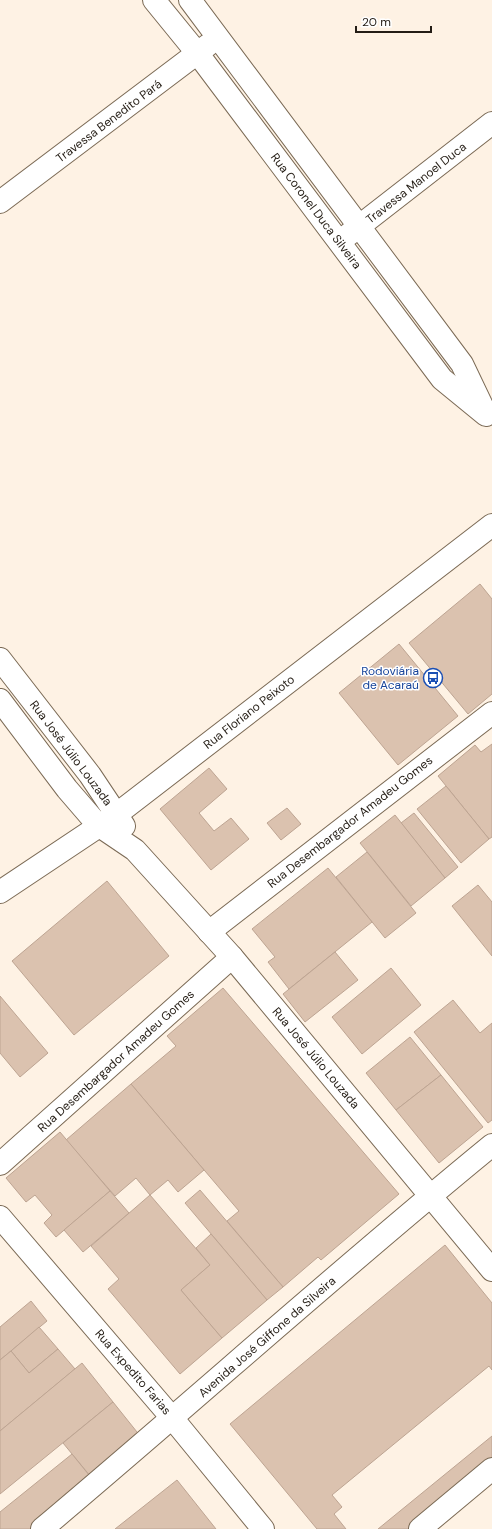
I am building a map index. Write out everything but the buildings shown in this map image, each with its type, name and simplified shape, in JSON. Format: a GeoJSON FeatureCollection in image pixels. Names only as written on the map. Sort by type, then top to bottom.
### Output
{"type":"FeatureCollection","features":[{"type":"Feature","properties":{"kind":"street","name":"Rua Coronel Duca Silveira"},"geometry":{"type":"LineString","coordinates":[[154,0],[198,54],[442,379],[489,419]]}},
{"type":"Feature","properties":{"kind":"street","name":"Rua Coronel Duca Silveira"},"geometry":{"type":"LineString","coordinates":[[190,0],[462,364],[489,419]]}},
{"type":"Feature","properties":{"kind":"street","name":"Travessa Benedito Pará"},"geometry":{"type":"LineString","coordinates":[[0,202],[218,38]]}},
{"type":"Feature","properties":{"kind":"street","name":"Travessa Manoel Duca"},"geometry":{"type":"LineString","coordinates":[[339,241],[492,123]]}},
{"type":"Feature","properties":{"kind":"street","name":"Rua Floriano Peixoto"},"geometry":{"type":"LineString","coordinates":[[0,892],[98,825],[117,814],[492,525]]}},
{"type":"Feature","properties":{"kind":"street","name":"Rua José Júlio Louzada"},"geometry":{"type":"LineString","coordinates":[[0,659],[90,775],[117,814],[135,850]]}},
{"type":"Feature","properties":{"kind":"street","name":"Rua José Júlio Louzada"},"geometry":{"type":"LineString","coordinates":[[0,700],[67,789],[98,825],[135,850],[209,932],[431,1195],[492,1270]]}},
{"type":"Feature","properties":{"kind":"street","name":"Rua Desembargador Amadeu Gomes"},"geometry":{"type":"LineString","coordinates":[[209,932],[492,713]]}},
{"type":"Feature","properties":{"kind":"street","name":"Rua Desembargador Amadeu Gomes"},"geometry":{"type":"LineString","coordinates":[[0,1164],[232,958]]}},
{"type":"Feature","properties":{"kind":"street","name":"Avenida José Giffone da Silveira"},"geometry":{"type":"LineString","coordinates":[[42,1529],[173,1419],[431,1195],[492,1145]]}},
{"type":"Feature","properties":{"kind":"street","name":"Rua Expedito Farias"},"geometry":{"type":"LineString","coordinates":[[0,1217],[173,1419],[263,1529]]}},
{"type":"Feature","properties":{"kind":"street"},"geometry":{"type":"LineString","coordinates":[[420,1529],[492,1469]]}},
{"type":"Feature","properties":{"kind":"place","name":"Rodoviária de Acaraú"},"geometry":{"type":"Point","coordinates":[433,678]}}]}
